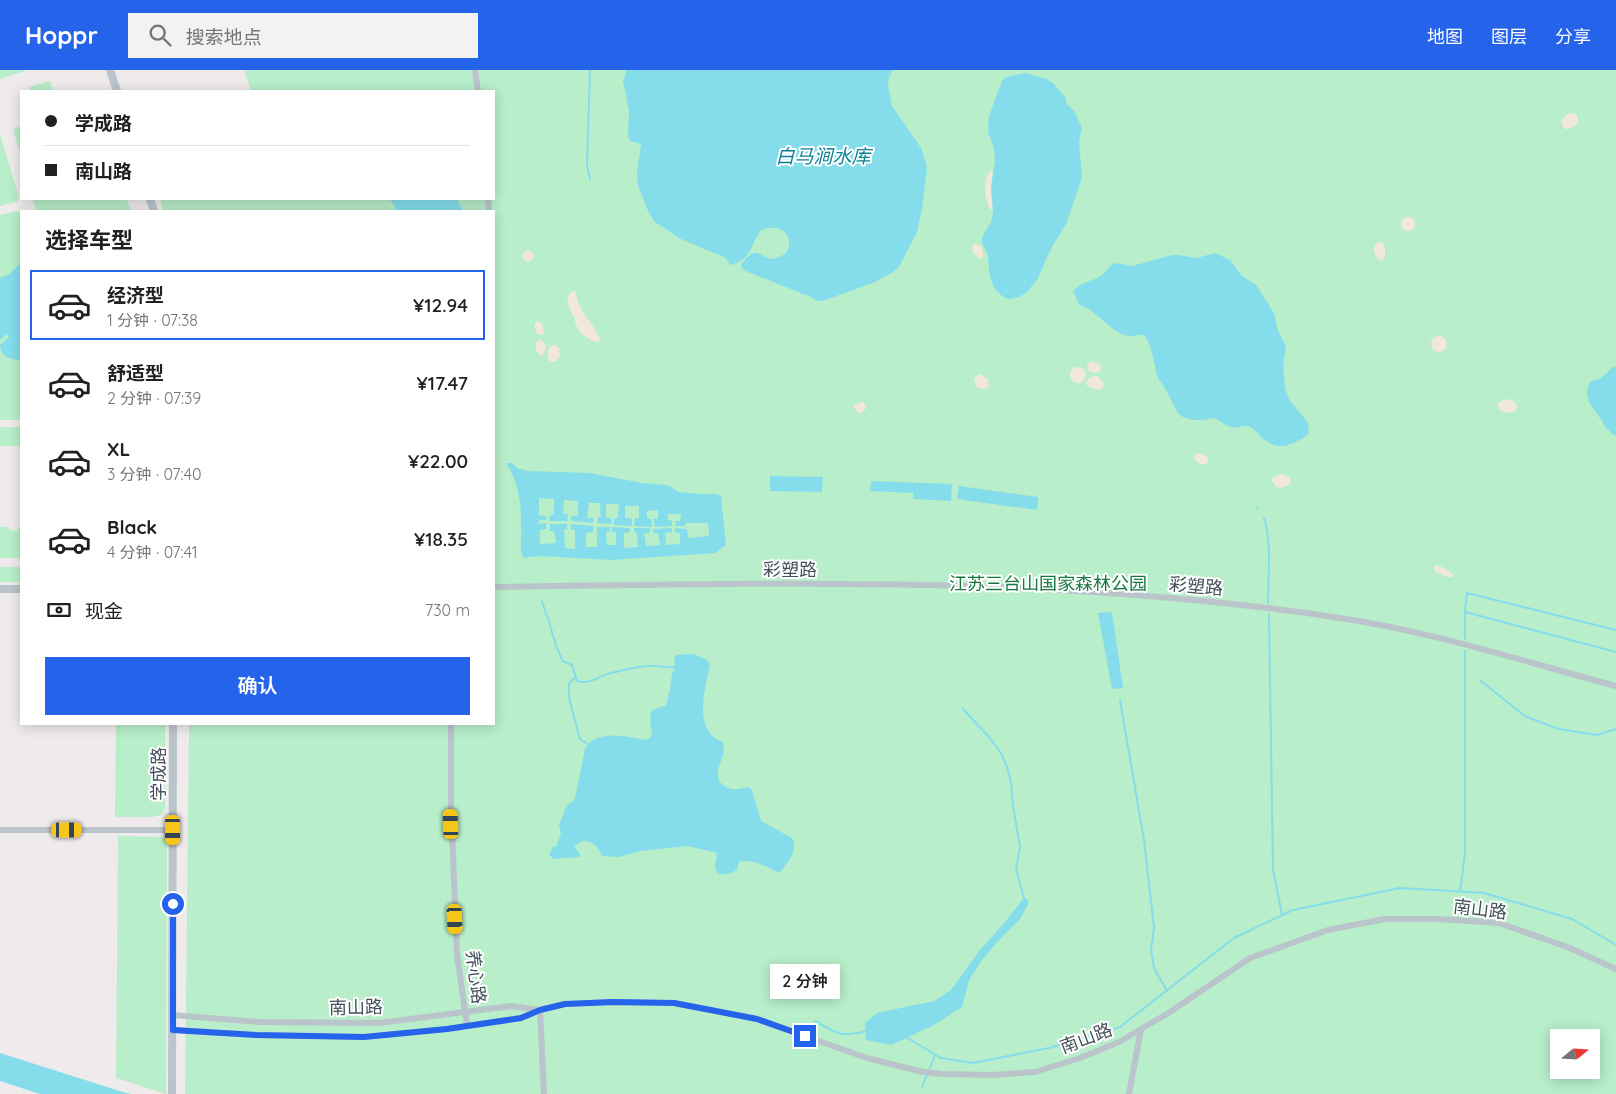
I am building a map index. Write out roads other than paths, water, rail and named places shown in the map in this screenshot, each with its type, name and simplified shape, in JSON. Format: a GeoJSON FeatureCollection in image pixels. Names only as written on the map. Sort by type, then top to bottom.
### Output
{"type":"FeatureCollection","features":[{"type":"Feature","properties":{"kind":"street"},"geometry":{"type":"LineString","coordinates":[[110,70],[117,90]]}},
{"type":"Feature","properties":{"kind":"street"},"geometry":{"type":"LineString","coordinates":[[475,70],[478,90]]}},
{"type":"Feature","properties":{"kind":"street","name":"彩塑路"},"geometry":{"type":"LineString","coordinates":[[495,587],[827,584],[984,586],[1115,593],[1284,610],[1367,623],[1499,653],[1616,686]]}},
{"type":"Feature","properties":{"kind":"street"},"geometry":{"type":"LineString","coordinates":[[0,589],[20,589]]}},
{"type":"Feature","properties":{"kind":"street","name":"学成路"},"geometry":{"type":"LineString","coordinates":[[172,1094],[173,725]]}},
{"type":"Feature","properties":{"kind":"street","name":"养心路"},"geometry":{"type":"LineString","coordinates":[[452,725],[451,806],[453,878],[457,954],[467,1025]]}},
{"type":"Feature","properties":{"kind":"street"},"geometry":{"type":"LineString","coordinates":[[0,830],[173,830]]}},
{"type":"Feature","properties":{"kind":"street","name":"南山路"},"geometry":{"type":"LineString","coordinates":[[173,1030],[256,1035],[364,1037],[447,1029],[521,1018],[540,1010],[574,1003],[674,1003],[757,1019],[867,1058],[923,1072],[992,1075],[1035,1072],[1103,1049],[1141,1030],[1167,1014],[1250,958],[1328,930],[1385,920],[1438,919],[1499,923],[1570,948],[1616,969]]}},
{"type":"Feature","properties":{"kind":"street","name":"南山路"},"geometry":{"type":"LineString","coordinates":[[173,1015],[259,1022],[379,1023],[511,1006],[540,1010]]}},
{"type":"Feature","properties":{"kind":"street"},"geometry":{"type":"LineString","coordinates":[[540,1010],[544,1094]]}},
{"type":"Feature","properties":{"kind":"street"},"geometry":{"type":"LineString","coordinates":[[1129,1094],[1141,1030]]}},
{"type":"Feature","properties":{"kind":"water","name":"白马涧水库"},"geometry":{"type":"Polygon","coordinates":[[[627,70],[893,70],[889,77],[888,85],[892,106],[921,148],[927,169],[917,232],[899,267],[875,282],[823,301],[818,301],[743,270],[741,265],[754,253],[774,259],[786,253],[789,240],[784,231],[773,228],[760,231],[746,256],[737,263],[730,265],[726,258],[681,239],[655,222],[649,213],[638,186],[637,173],[641,144],[630,141],[628,136],[629,110],[623,81],[627,70]]]}},
{"type":"Feature","properties":{"kind":"water"},"geometry":{"type":"Polygon","coordinates":[[[1025,73],[1044,78],[1053,83],[1074,111],[1082,128],[1079,141],[1082,178],[1066,224],[1052,247],[1037,280],[1026,293],[1019,297],[1008,299],[994,288],[989,273],[988,255],[982,243],[982,237],[991,222],[993,212],[991,187],[995,160],[994,148],[988,132],[989,116],[1002,81],[1006,77],[1025,73]]]}},
{"type":"Feature","properties":{"kind":"water"},"geometry":{"type":"Polygon","coordinates":[[[391,200],[458,200],[462,210],[396,210],[391,200]]]}},
{"type":"Feature","properties":{"kind":"water"},"geometry":{"type":"Polygon","coordinates":[[[1215,253],[1230,260],[1241,275],[1256,285],[1275,316],[1277,328],[1286,347],[1283,366],[1285,389],[1290,401],[1307,421],[1309,429],[1308,435],[1292,444],[1276,446],[1271,444],[1248,426],[1231,427],[1214,418],[1195,420],[1183,417],[1176,411],[1158,377],[1151,349],[1144,335],[1128,336],[1115,330],[1092,311],[1079,305],[1073,291],[1101,276],[1111,265],[1116,263],[1132,266],[1172,255],[1197,258],[1215,253]]]}},
{"type":"Feature","properties":{"kind":"water"},"geometry":{"type":"Polygon","coordinates":[[[20,263],[20,360],[7,357],[0,349],[0,345],[9,337],[7,334],[0,340],[0,278],[10,274],[20,263]]]}},
{"type":"Feature","properties":{"kind":"water"},"geometry":{"type":"Polygon","coordinates":[[[1616,366],[1616,436],[1606,428],[1591,405],[1587,391],[1591,381],[1600,378],[1616,366]]]}},
{"type":"Feature","properties":{"kind":"water"},"geometry":{"type":"Polygon","coordinates":[[[506,463],[512,463],[517,468],[529,471],[589,473],[643,483],[667,485],[679,492],[717,494],[721,496],[726,545],[715,553],[611,560],[540,556],[523,558],[521,551],[519,495],[506,463]],[[539,498],[539,515],[546,516],[546,520],[539,520],[538,524],[546,523],[547,529],[540,530],[540,544],[556,543],[554,531],[550,531],[550,524],[567,524],[567,529],[564,529],[565,548],[575,549],[575,530],[571,529],[571,524],[593,526],[593,532],[586,533],[586,547],[597,547],[597,527],[610,527],[610,531],[606,532],[607,545],[616,545],[616,532],[612,532],[612,527],[630,528],[630,532],[624,533],[624,548],[638,547],[637,533],[634,532],[634,528],[650,528],[650,533],[644,533],[646,546],[660,545],[658,533],[654,533],[653,529],[672,528],[672,532],[665,533],[666,545],[680,544],[680,533],[675,533],[675,528],[687,529],[688,538],[709,536],[708,523],[686,523],[685,526],[676,526],[675,521],[680,521],[681,514],[668,514],[668,520],[672,521],[672,526],[655,527],[653,519],[658,519],[658,510],[647,511],[647,518],[651,519],[652,527],[634,526],[635,518],[639,518],[639,506],[625,506],[625,518],[632,519],[632,526],[614,525],[614,519],[618,518],[619,504],[606,504],[606,518],[611,518],[611,524],[597,523],[598,517],[601,517],[600,503],[589,503],[587,518],[594,518],[593,523],[571,521],[571,516],[578,516],[578,501],[564,500],[563,514],[568,514],[567,521],[549,521],[550,515],[554,515],[554,499],[539,498]]]}},
{"type":"Feature","properties":{"kind":"water"},"geometry":{"type":"Polygon","coordinates":[[[770,476],[823,477],[822,492],[770,491],[770,476]]]}},
{"type":"Feature","properties":{"kind":"water"},"geometry":{"type":"Polygon","coordinates":[[[871,481],[952,484],[951,501],[913,499],[913,493],[870,491],[871,481]]]}},
{"type":"Feature","properties":{"kind":"water"},"geometry":{"type":"Polygon","coordinates":[[[959,486],[1038,497],[1037,510],[957,499],[959,486]]]}},
{"type":"Feature","properties":{"kind":"water"},"geometry":{"type":"Polygon","coordinates":[[[1112,612],[1123,688],[1112,689],[1098,613],[1112,612]]]}},
{"type":"Feature","properties":{"kind":"water"},"geometry":{"type":"Polygon","coordinates":[[[694,654],[707,660],[710,665],[703,708],[707,729],[713,737],[723,742],[723,753],[718,770],[719,780],[725,787],[732,789],[749,787],[761,821],[792,838],[794,847],[789,861],[780,873],[759,864],[744,861],[739,862],[737,870],[722,874],[717,873],[715,866],[717,853],[688,846],[640,851],[619,857],[602,856],[595,845],[582,841],[574,846],[580,854],[579,857],[554,859],[549,855],[553,847],[556,847],[561,833],[559,825],[567,805],[575,798],[585,749],[590,742],[605,736],[622,736],[647,740],[652,736],[651,711],[666,705],[676,655],[694,654]]]}},
{"type":"Feature","properties":{"kind":"water"},"geometry":{"type":"Polygon","coordinates":[[[1024,898],[1028,900],[1028,904],[1021,918],[982,960],[969,980],[962,1007],[934,1025],[891,1045],[866,1040],[865,1023],[877,1013],[934,1001],[951,990],[980,950],[1024,898]]]}},
{"type":"Feature","properties":{"kind":"water"},"geometry":{"type":"Polygon","coordinates":[[[0,1053],[132,1094],[40,1094],[0,1081],[0,1053]]]}},
{"type":"Feature","properties":{"kind":"waterway"},"geometry":{"type":"LineString","coordinates":[[590,70],[587,165],[590,179]]}},
{"type":"Feature","properties":{"kind":"waterway"},"geometry":{"type":"LineString","coordinates":[[1264,518],[1269,549],[1268,603]]}},
{"type":"Feature","properties":{"kind":"waterway"},"geometry":{"type":"LineString","coordinates":[[1616,630],[1467,593],[1465,612],[1616,652]]}},
{"type":"Feature","properties":{"kind":"waterway"},"geometry":{"type":"LineString","coordinates":[[542,601],[559,652],[563,661],[572,665],[577,681],[589,681],[627,669],[650,666],[675,667]]}},
{"type":"Feature","properties":{"kind":"waterway"},"geometry":{"type":"LineString","coordinates":[[1465,612],[1465,639]]}},
{"type":"Feature","properties":{"kind":"waterway"},"geometry":{"type":"LineString","coordinates":[[1269,614],[1273,869],[1282,915]]}},
{"type":"Feature","properties":{"kind":"waterway"},"geometry":{"type":"LineString","coordinates":[[1460,891],[1465,854],[1465,651]]}},
{"type":"Feature","properties":{"kind":"waterway"},"geometry":{"type":"LineString","coordinates":[[576,677],[570,682],[569,698],[580,739],[588,744]]}},
{"type":"Feature","properties":{"kind":"waterway"},"geometry":{"type":"LineString","coordinates":[[1481,681],[1525,716],[1558,729],[1597,735],[1616,729]]}},
{"type":"Feature","properties":{"kind":"waterway"},"geometry":{"type":"LineString","coordinates":[[1120,700],[1144,840],[1154,928],[1151,950],[1154,968],[1167,991]]}},
{"type":"Feature","properties":{"kind":"waterway"},"geometry":{"type":"LineString","coordinates":[[963,709],[989,737],[1001,753],[1007,767],[1011,782],[1020,847],[1016,869],[1024,898]]}},
{"type":"Feature","properties":{"kind":"waterway"},"geometry":{"type":"LineString","coordinates":[[906,1037],[941,1058],[973,1063],[1049,1048],[1120,1027],[1234,938],[1293,910],[1400,888],[1484,893],[1572,919],[1616,945]]}},
{"type":"Feature","properties":{"kind":"waterway"},"geometry":{"type":"LineString","coordinates":[[815,1021],[839,1033],[851,1034],[866,1031]]}},
{"type":"Feature","properties":{"kind":"waterway"},"geometry":{"type":"LineString","coordinates":[[929,1070],[935,1055]]}},
{"type":"Feature","properties":{"kind":"waterway"},"geometry":{"type":"LineString","coordinates":[[922,1087],[927,1075]]}},
{"type":"Feature","properties":{"kind":"park label","name":"江苏三台山国家森林公园"},"geometry":{"type":"Point","coordinates":[1048,583]}}]}
